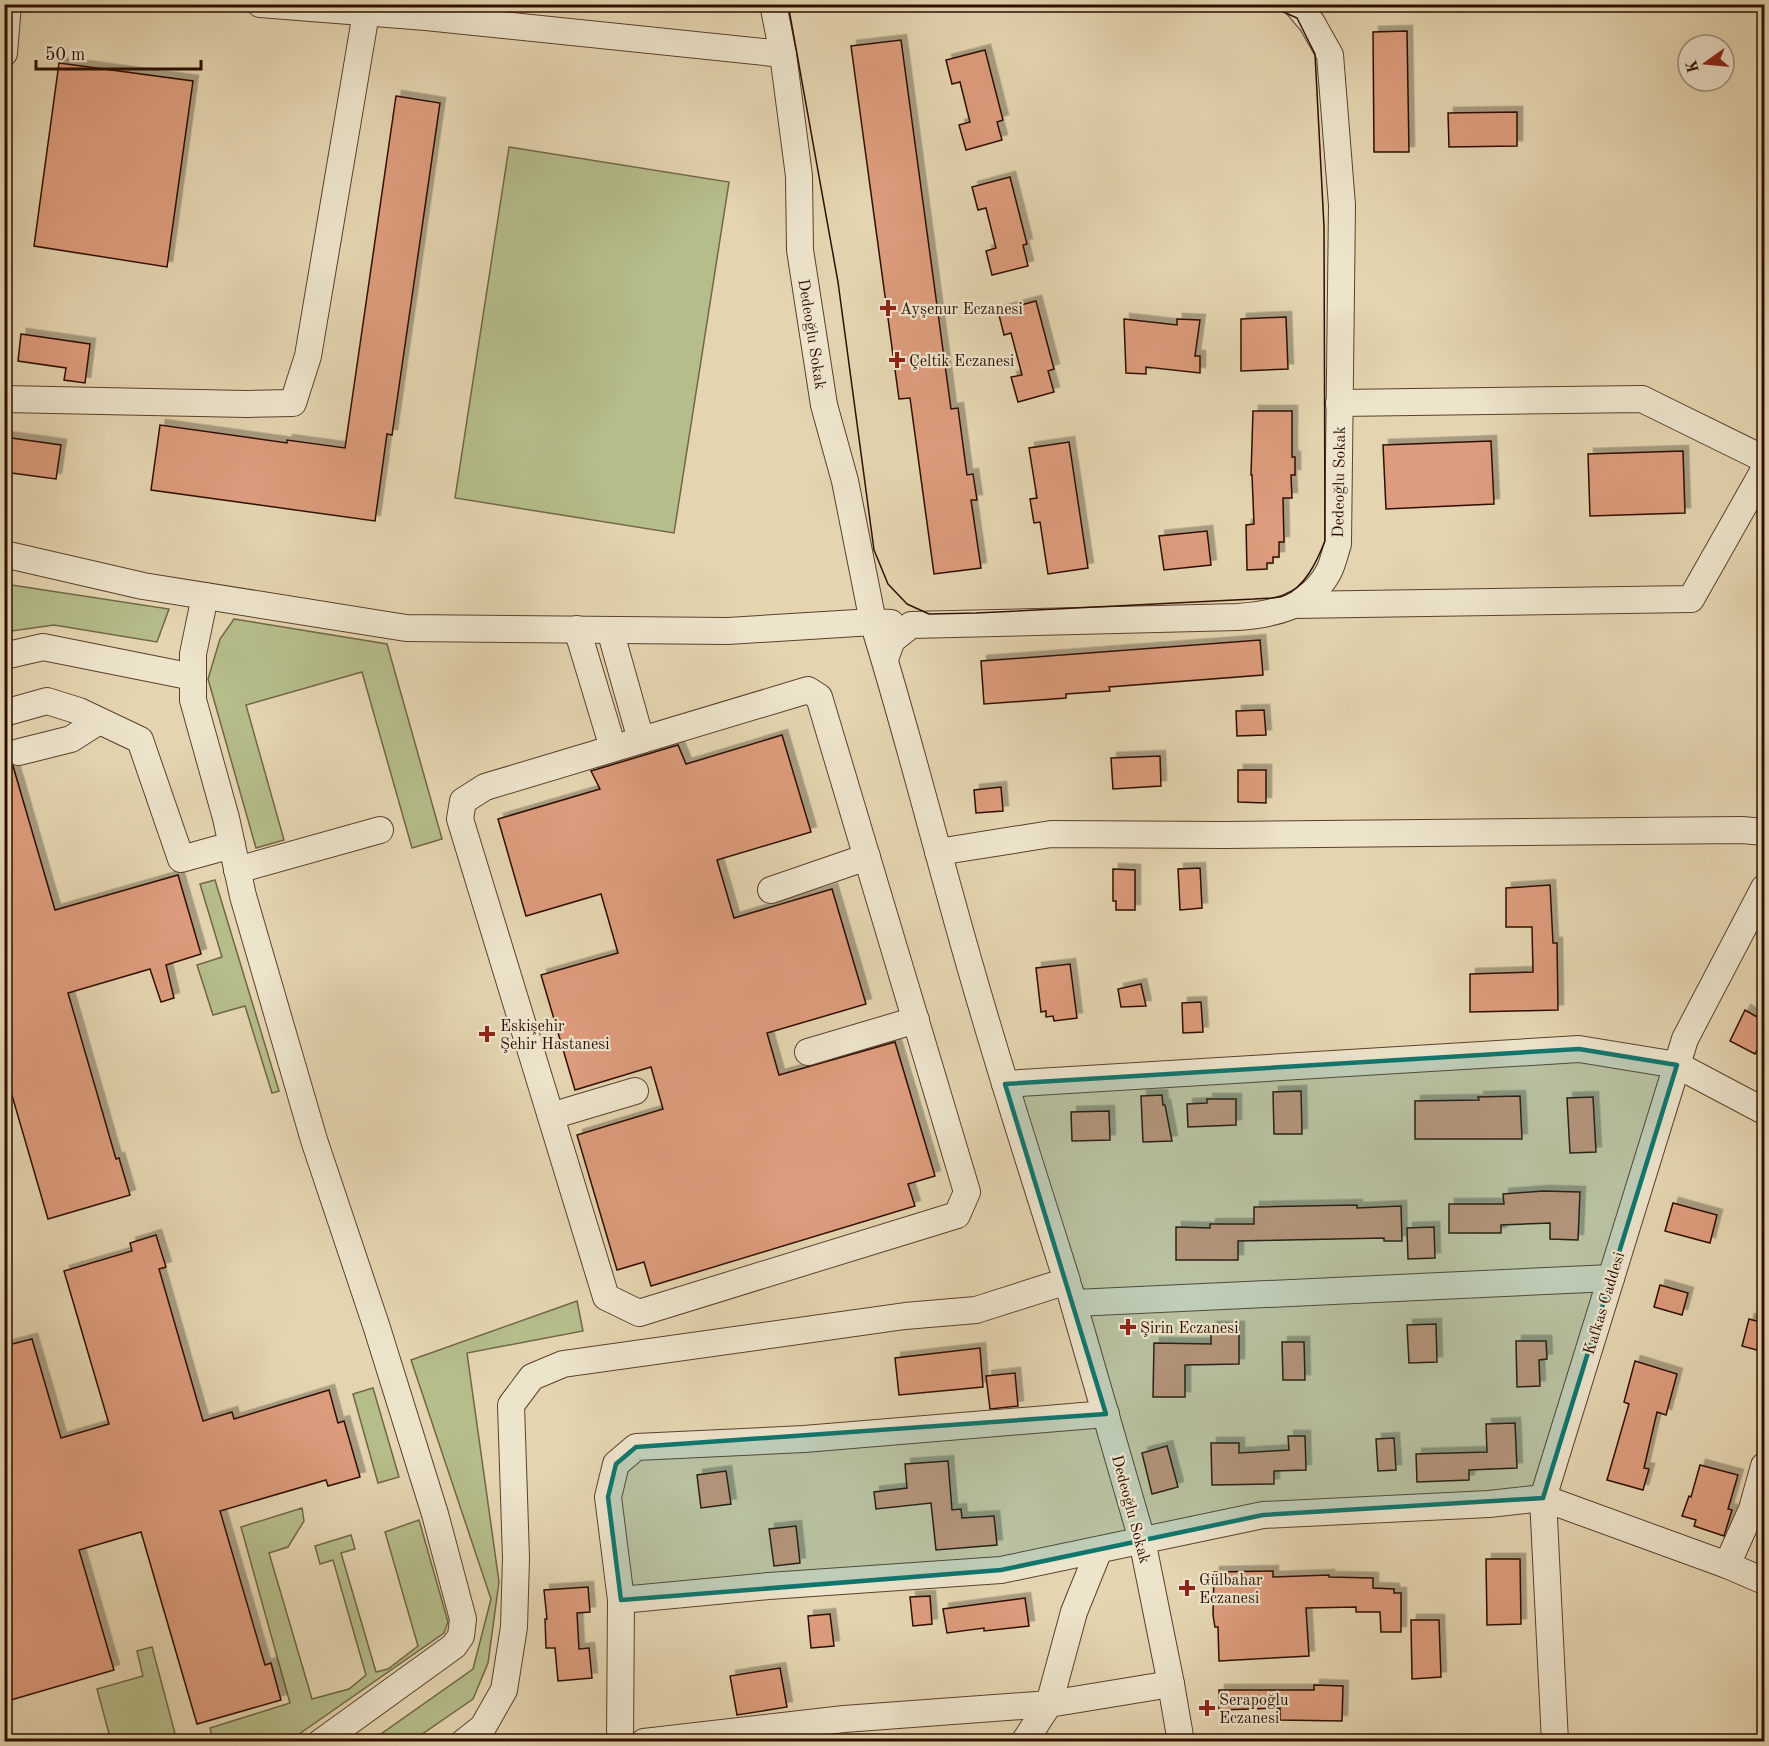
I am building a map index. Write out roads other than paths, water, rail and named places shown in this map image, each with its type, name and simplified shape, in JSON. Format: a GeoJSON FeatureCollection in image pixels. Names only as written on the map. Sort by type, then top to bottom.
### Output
{"type":"FeatureCollection","features":[{"type":"Feature","properties":{"kind":"street"},"geometry":{"type":"LineString","coordinates":[[4,53],[8,4]]}},
{"type":"Feature","properties":{"kind":"street"},"geometry":{"type":"LineString","coordinates":[[260,4],[366,13],[444,12],[783,54]]}},
{"type":"Feature","properties":{"kind":"street","name":"Dedeoğlu Sokak"},"geometry":{"type":"LineString","coordinates":[[773,4],[783,54],[799,176],[801,261],[824,405],[845,481],[873,622],[1005,1084],[1071,1292],[1142,1540],[1181,1742]]}},
{"type":"Feature","properties":{"kind":"street","name":"Dedeoğlu Sokak"},"geometry":{"type":"LineString","coordinates":[[873,622],[911,625],[1238,617],[1284,610],[1303,600],[1320,584],[1330,569],[1338,544],[1342,205],[1330,55],[1312,23],[1296,4]]}},
{"type":"Feature","properties":{"kind":"street"},"geometry":{"type":"LineString","coordinates":[[4,399],[293,403],[308,356],[366,13]]}},
{"type":"Feature","properties":{"kind":"street"},"geometry":{"type":"LineString","coordinates":[[1339,403],[1642,399],[1764,459]]}},
{"type":"Feature","properties":{"kind":"street"},"geometry":{"type":"LineString","coordinates":[[1293,605],[1692,599],[1764,470]]}},
{"type":"Feature","properties":{"kind":"street"},"geometry":{"type":"LineString","coordinates":[[4,554],[143,586],[406,628],[728,631],[873,622]]}},
{"type":"Feature","properties":{"kind":"street"},"geometry":{"type":"LineString","coordinates":[[205,596],[193,654],[193,700],[234,857],[314,1140],[376,1325],[435,1514],[463,1619],[461,1636],[454,1646],[321,1742]]}},
{"type":"Feature","properties":{"kind":"street"},"geometry":{"type":"LineString","coordinates":[[885,659],[892,640],[911,625]]}},
{"type":"Feature","properties":{"kind":"street"},"geometry":{"type":"LineString","coordinates":[[577,629],[613,748]]}},
{"type":"Feature","properties":{"kind":"street"},"geometry":{"type":"LineString","coordinates":[[610,630],[641,740]]}},
{"type":"Feature","properties":{"kind":"street"},"geometry":{"type":"LineString","coordinates":[[4,656],[43,646],[193,677]]}},
{"type":"Feature","properties":{"kind":"street"},"geometry":{"type":"LineString","coordinates":[[808,690],[819,697],[967,1192],[957,1215],[639,1313],[606,1297],[460,819],[463,801],[485,787],[613,748],[808,690]]}},
{"type":"Feature","properties":{"kind":"street"},"geometry":{"type":"LineString","coordinates":[[4,713],[47,701],[80,711],[140,740],[181,859],[234,857],[380,830]]}},
{"type":"Feature","properties":{"kind":"street"},"geometry":{"type":"LineString","coordinates":[[19,752],[71,739],[99,721]]}},
{"type":"Feature","properties":{"kind":"street"},"geometry":{"type":"LineString","coordinates":[[938,852],[1051,834],[1236,835],[1730,830],[1764,832]]}},
{"type":"Feature","properties":{"kind":"street"},"geometry":{"type":"LineString","coordinates":[[771,890],[867,857]]}},
{"type":"Feature","properties":{"kind":"street","name":"Kafkas Caddesi"},"geometry":{"type":"LineString","coordinates":[[1555,1742],[1543,1498],[1685,1038],[1764,888]]}},
{"type":"Feature","properties":{"kind":"street"},"geometry":{"type":"LineString","coordinates":[[808,1052],[916,1020]]}},
{"type":"Feature","properties":{"kind":"street"},"geometry":{"type":"LineString","coordinates":[[1005,1084],[1579,1049],[1677,1065],[1764,1111]]}},
{"type":"Feature","properties":{"kind":"street"},"geometry":{"type":"LineString","coordinates":[[550,1116],[635,1090]]}},
{"type":"Feature","properties":{"kind":"street"},"geometry":{"type":"LineString","coordinates":[[464,1742],[483,1727],[504,1690],[514,1627],[516,1558],[511,1405],[531,1377],[563,1364],[906,1316],[976,1310],[1071,1292],[1611,1278]]}},
{"type":"Feature","properties":{"kind":"street"},"geometry":{"type":"LineString","coordinates":[[620,1742],[621,1600],[608,1497],[616,1464],[636,1447],[804,1439],[1106,1414]]}},
{"type":"Feature","properties":{"kind":"street"},"geometry":{"type":"LineString","coordinates":[[1727,1566],[1752,1509],[1764,1466]]}},
{"type":"Feature","properties":{"kind":"street"},"geometry":{"type":"LineString","coordinates":[[621,1600],[769,1586],[1001,1570],[1263,1515],[1489,1504],[1543,1498],[1764,1581]]}},
{"type":"Feature","properties":{"kind":"street"},"geometry":{"type":"LineString","coordinates":[[1024,1742],[1049,1704],[1074,1612],[1099,1550]]}},
{"type":"Feature","properties":{"kind":"street"},"geometry":{"type":"LineString","coordinates":[[644,1742],[844,1719],[1049,1704],[1171,1684]]}},
{"type":"Feature","properties":{"kind":"street"},"geometry":{"type":"LineString","coordinates":[[825,1742],[844,1719]]}},
{"type":"Feature","properties":{"kind":"tram line"},"geometry":{"type":"LineString","coordinates":[[788,4],[838,282],[874,550],[888,584],[907,604],[929,614],[1276,598],[1298,587],[1314,565],[1325,541],[1324,227],[1315,54],[1297,18],[1265,4]]}},
{"type":"Feature","properties":{"kind":"tram line"},"geometry":{"type":"LineString","coordinates":[[855,4],[863,7],[925,4]]}},
{"type":"Feature","properties":{"kind":"place","name":"Ayşenur Eczanesi"},"geometry":{"type":"Point","coordinates":[888,308]}},
{"type":"Feature","properties":{"kind":"place","name":"Çeltik Eczanesi"},"geometry":{"type":"Point","coordinates":[897,360]}},
{"type":"Feature","properties":{"kind":"place","name":"Eskişehir Şehir Hastanesi"},"geometry":{"type":"Point","coordinates":[487,1034]}},
{"type":"Feature","properties":{"kind":"place","name":"Şirin Eczanesi"},"geometry":{"type":"Point","coordinates":[1128,1327]}},
{"type":"Feature","properties":{"kind":"place","name":"Gülbahar Eczanesi"},"geometry":{"type":"Point","coordinates":[1187,1588]}},
{"type":"Feature","properties":{"kind":"place","name":"Serapoğlu Eczanesi"},"geometry":{"type":"Point","coordinates":[1207,1708]}}]}
